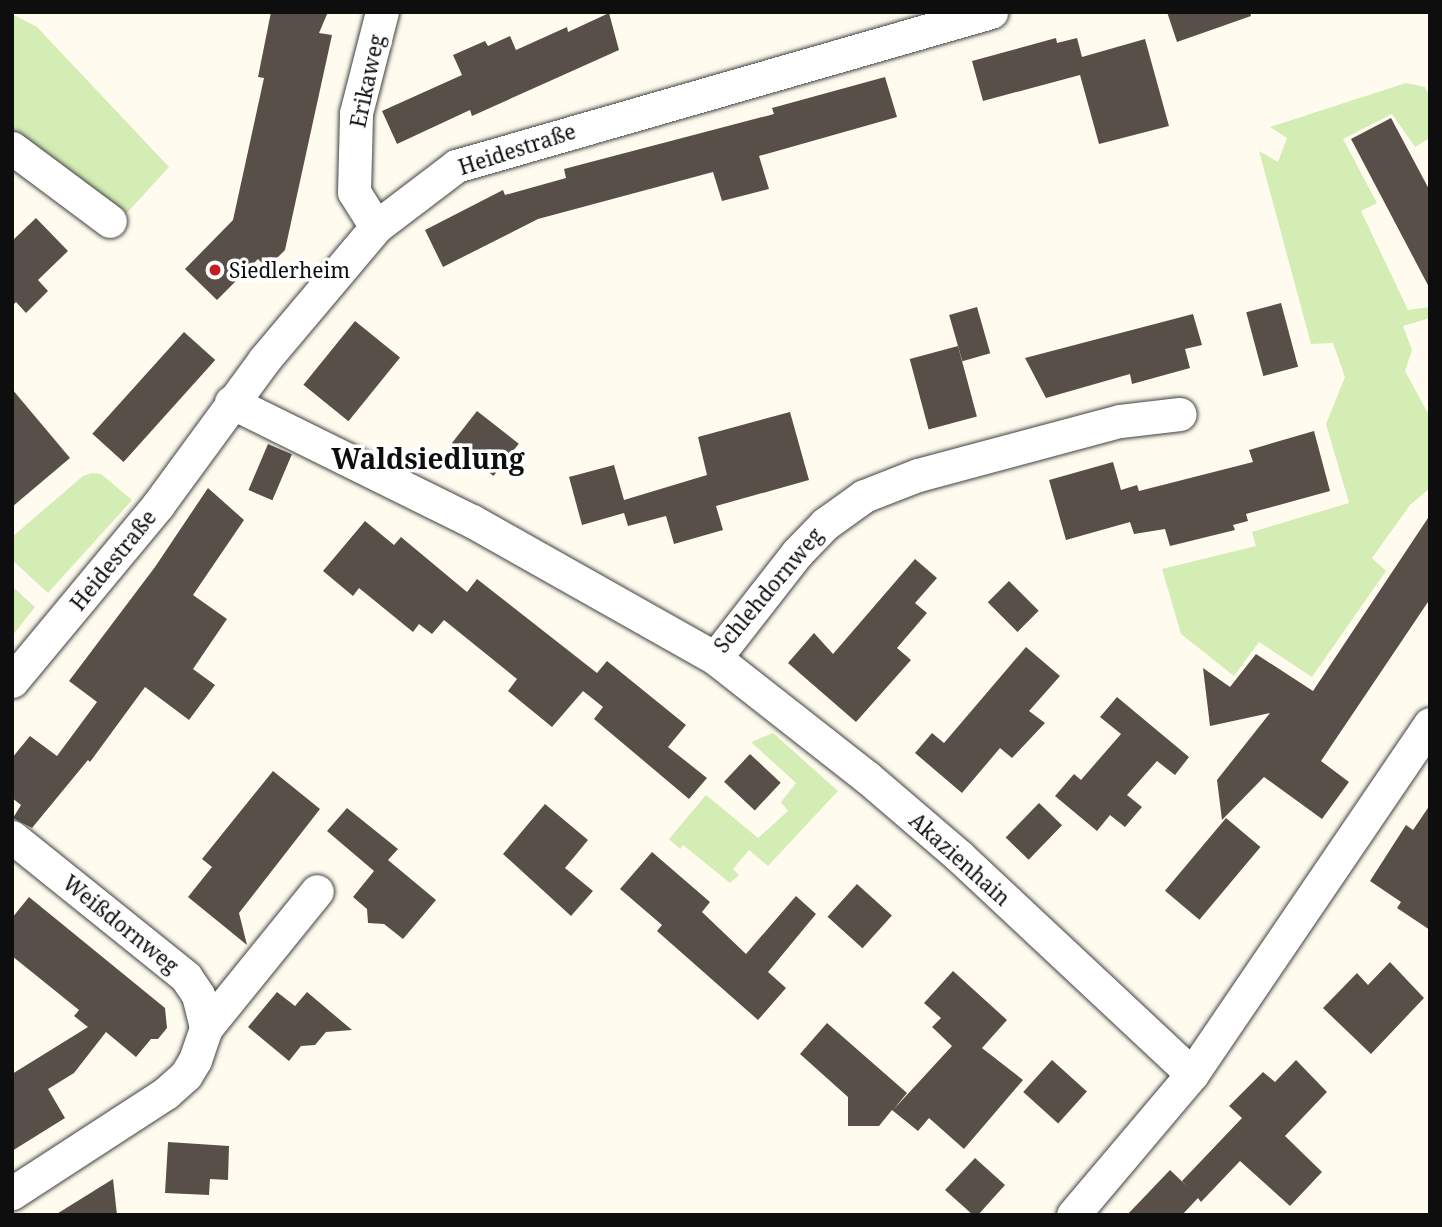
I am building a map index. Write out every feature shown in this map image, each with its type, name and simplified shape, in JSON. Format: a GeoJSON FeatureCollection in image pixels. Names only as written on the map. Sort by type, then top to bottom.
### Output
{"type":"FeatureCollection","features":[{"type":"Feature","properties":{"kind":"street","name":"Erikaweg"},"geometry":{"type":"LineString","coordinates":[[376,227],[354,192],[356,113],[382,12]]}},
{"type":"Feature","properties":{"kind":"street","name":"Heidestraße"},"geometry":{"type":"LineString","coordinates":[[12,681],[158,505],[231,402],[376,227],[456,166],[991,12]]}},
{"type":"Feature","properties":{"kind":"street"},"geometry":{"type":"LineString","coordinates":[[12,148],[110,220]]}},
{"type":"Feature","properties":{"kind":"street","name":"Schlehdornweg"},"geometry":{"type":"LineString","coordinates":[[231,402],[472,521],[715,658],[797,553],[825,524],[864,496],[918,475],[1120,421],[1180,414]]}},
{"type":"Feature","properties":{"kind":"street","name":"Akazienhain"},"geometry":{"type":"LineString","coordinates":[[715,658],[868,778],[959,856],[1192,1074]]}},
{"type":"Feature","properties":{"kind":"street"},"geometry":{"type":"LineString","coordinates":[[1073,1215],[1192,1074],[1430,724]]}},
{"type":"Feature","properties":{"kind":"street","name":"Weißdornweg"},"geometry":{"type":"LineString","coordinates":[[12,837],[186,977],[198,995],[206,1028]]}},
{"type":"Feature","properties":{"kind":"street"},"geometry":{"type":"LineString","coordinates":[[12,1193],[166,1093],[186,1074],[195,1060],[206,1028],[317,891]]}},
{"type":"Feature","properties":{"kind":"green space"},"geometry":{"type":"Polygon","coordinates":[[[12,14],[37,27],[169,167],[125,215],[12,133],[12,14]]]}},
{"type":"Feature","properties":{"kind":"green space"},"geometry":{"type":"Polygon","coordinates":[[[1406,83],[1425,87],[1430,97],[1430,138],[1415,147],[1392,114],[1343,139],[1377,203],[1361,211],[1408,310],[1430,307],[1430,318],[1403,326],[1412,350],[1405,371],[1430,417],[1430,488],[1410,505],[1372,558],[1386,571],[1312,677],[1259,642],[1234,676],[1181,634],[1162,569],[1256,546],[1252,532],[1349,503],[1326,424],[1345,377],[1333,343],[1311,344],[1259,151],[1278,162],[1287,138],[1270,127],[1406,83]]]}},
{"type":"Feature","properties":{"kind":"green space"},"geometry":{"type":"Polygon","coordinates":[[[101,474],[132,500],[48,593],[12,560],[12,537],[83,476],[101,474]]]}},
{"type":"Feature","properties":{"kind":"green space"},"geometry":{"type":"Polygon","coordinates":[[[12,586],[35,607],[12,636],[12,586]]]}},
{"type":"Feature","properties":{"kind":"green space"},"geometry":{"type":"Polygon","coordinates":[[[773,733],[838,791],[768,866],[749,850],[733,869],[739,875],[730,883],[683,845],[680,849],[669,839],[706,795],[758,838],[788,811],[781,802],[796,783],[751,742],[773,733]]]}},
{"type":"Feature","properties":{"kind":"building"},"geometry":{"type":"Polygon","coordinates":[[[271,12],[328,12],[319,33],[332,35],[285,250],[267,268],[258,259],[217,300],[185,269],[233,220],[264,78],[258,77],[271,12]]]}},
{"type":"Feature","properties":{"kind":"building"},"geometry":{"type":"Polygon","coordinates":[[[1167,12],[1250,12],[1251,16],[1177,42],[1167,12]]]}},
{"type":"Feature","properties":{"kind":"building"},"geometry":{"type":"Polygon","coordinates":[[[609,13],[619,50],[472,116],[470,110],[397,144],[382,111],[462,75],[453,55],[485,41],[488,46],[510,36],[516,50],[567,27],[568,32],[609,13]]]}},
{"type":"Feature","properties":{"kind":"building"},"geometry":{"type":"Polygon","coordinates":[[[1056,38],[1057,43],[1077,38],[1082,57],[1145,39],[1169,126],[1099,144],[1080,75],[983,101],[972,61],[1056,38]]]}},
{"type":"Feature","properties":{"kind":"building"},"geometry":{"type":"Polygon","coordinates":[[[885,77],[897,117],[759,156],[769,189],[722,201],[713,172],[538,219],[443,267],[425,230],[503,190],[505,195],[566,178],[564,169],[774,114],[772,108],[885,77]]]}},
{"type":"Feature","properties":{"kind":"building"},"geometry":{"type":"Polygon","coordinates":[[[1391,118],[1430,191],[1430,289],[1351,139],[1391,118]]]}},
{"type":"Feature","properties":{"kind":"building"},"geometry":{"type":"Polygon","coordinates":[[[36,218],[68,251],[38,280],[48,291],[26,313],[16,302],[12,306],[12,241],[36,218]]]}},
{"type":"Feature","properties":{"kind":"building"},"geometry":{"type":"Polygon","coordinates":[[[1281,303],[1298,367],[1263,376],[1246,312],[1281,303]]]}},
{"type":"Feature","properties":{"kind":"building"},"geometry":{"type":"Polygon","coordinates":[[[977,307],[990,353],[962,361],[949,315],[977,307]]]}},
{"type":"Feature","properties":{"kind":"building"},"geometry":{"type":"Polygon","coordinates":[[[1193,314],[1202,345],[1185,349],[1190,368],[1132,384],[1130,374],[1046,398],[1025,358],[1193,314]]]}},
{"type":"Feature","properties":{"kind":"building"},"geometry":{"type":"Polygon","coordinates":[[[355,321],[400,358],[348,421],[303,385],[355,321]]]}},
{"type":"Feature","properties":{"kind":"building"},"geometry":{"type":"Polygon","coordinates":[[[184,332],[215,360],[124,462],[92,434],[184,332]]]}},
{"type":"Feature","properties":{"kind":"building"},"geometry":{"type":"Polygon","coordinates":[[[958,346],[977,417],[929,429],[910,359],[958,346]]]}},
{"type":"Feature","properties":{"kind":"building"},"geometry":{"type":"Polygon","coordinates":[[[12,389],[70,458],[12,507],[12,389]]]}},
{"type":"Feature","properties":{"kind":"building"},"geometry":{"type":"Polygon","coordinates":[[[477,411],[519,444],[494,476],[452,443],[477,411]]]}},
{"type":"Feature","properties":{"kind":"building"},"geometry":{"type":"Polygon","coordinates":[[[790,412],[809,480],[716,506],[723,530],[674,544],[666,516],[628,526],[624,513],[582,525],[569,477],[614,465],[624,500],[707,475],[698,437],[790,412]]]}},
{"type":"Feature","properties":{"kind":"building"},"geometry":{"type":"Polygon","coordinates":[[[1314,431],[1330,491],[1246,514],[1248,521],[1233,525],[1235,530],[1170,546],[1165,529],[1134,534],[1130,522],[1066,540],[1049,480],[1113,462],[1121,490],[1137,485],[1139,491],[1253,462],[1249,450],[1314,431]]]}},
{"type":"Feature","properties":{"kind":"building"},"geometry":{"type":"Polygon","coordinates":[[[268,444],[292,454],[272,500],[248,490],[268,444]]]}},
{"type":"Feature","properties":{"kind":"building"},"geometry":{"type":"Polygon","coordinates":[[[208,488],[244,520],[193,595],[227,619],[193,669],[215,685],[189,720],[145,687],[90,762],[88,760],[32,828],[13,818],[21,805],[12,798],[12,758],[30,736],[57,756],[97,702],[69,681],[155,567],[208,488]]]}},
{"type":"Feature","properties":{"kind":"building"},"geometry":{"type":"Polygon","coordinates":[[[1430,515],[1430,599],[1321,761],[1349,782],[1322,819],[1264,777],[1222,820],[1217,780],[1270,713],[1210,726],[1203,668],[1230,687],[1256,654],[1313,691],[1430,515]]]}},
{"type":"Feature","properties":{"kind":"building"},"geometry":{"type":"Polygon","coordinates":[[[365,521],[394,545],[401,537],[467,592],[477,579],[597,673],[607,661],[686,725],[668,747],[707,778],[689,799],[594,719],[603,707],[583,691],[552,727],[508,691],[517,679],[444,620],[432,634],[419,624],[413,632],[359,588],[353,596],[323,571],[365,521]]]}},
{"type":"Feature","properties":{"kind":"building"},"geometry":{"type":"Polygon","coordinates":[[[915,559],[937,578],[915,603],[927,613],[897,648],[911,660],[856,722],[788,663],[814,633],[833,654],[915,559]]]}},
{"type":"Feature","properties":{"kind":"building"},"geometry":{"type":"Polygon","coordinates":[[[1009,581],[1039,611],[1017,632],[988,602],[1009,581]]]}},
{"type":"Feature","properties":{"kind":"building"},"geometry":{"type":"Polygon","coordinates":[[[1026,647],[1060,676],[1029,711],[1045,723],[1012,758],[1000,748],[962,793],[915,753],[932,733],[944,743],[1026,647]]]}},
{"type":"Feature","properties":{"kind":"building"},"geometry":{"type":"Polygon","coordinates":[[[1117,697],[1189,757],[1175,775],[1157,761],[1127,795],[1142,807],[1125,827],[1110,815],[1097,831],[1055,796],[1074,774],[1081,780],[1121,734],[1100,717],[1117,697]]]}},
{"type":"Feature","properties":{"kind":"building"},"geometry":{"type":"Polygon","coordinates":[[[750,754],[781,783],[755,810],[724,782],[750,754]]]}},
{"type":"Feature","properties":{"kind":"building"},"geometry":{"type":"Polygon","coordinates":[[[273,771],[320,809],[239,913],[247,945],[188,897],[212,867],[202,859],[273,771]]]}},
{"type":"Feature","properties":{"kind":"building"},"geometry":{"type":"Polygon","coordinates":[[[1039,803],[1062,825],[1029,860],[1006,838],[1039,803]]]}},
{"type":"Feature","properties":{"kind":"building"},"geometry":{"type":"Polygon","coordinates":[[[545,804],[588,840],[565,868],[593,891],[571,916],[503,854],[545,804]]]}},
{"type":"Feature","properties":{"kind":"building"},"geometry":{"type":"Polygon","coordinates":[[[1430,805],[1430,930],[1397,908],[1401,902],[1370,881],[1406,825],[1413,830],[1430,805]]]}},
{"type":"Feature","properties":{"kind":"building"},"geometry":{"type":"Polygon","coordinates":[[[347,808],[398,849],[388,860],[436,900],[403,939],[384,924],[368,923],[367,909],[353,897],[374,871],[327,831],[347,808]]]}},
{"type":"Feature","properties":{"kind":"building"},"geometry":{"type":"Polygon","coordinates":[[[1226,818],[1260,847],[1199,920],[1165,891],[1226,818]]]}},
{"type":"Feature","properties":{"kind":"building"},"geometry":{"type":"Polygon","coordinates":[[[652,852],[710,902],[702,912],[746,954],[796,896],[816,914],[768,972],[786,988],[758,1020],[657,931],[662,925],[620,889],[652,852]]]}},
{"type":"Feature","properties":{"kind":"building"},"geometry":{"type":"Polygon","coordinates":[[[857,884],[892,915],[862,948],[828,917],[857,884]]]}},
{"type":"Feature","properties":{"kind":"building"},"geometry":{"type":"Polygon","coordinates":[[[29,897],[165,1008],[167,1028],[158,1039],[151,1039],[136,1057],[106,1032],[74,1073],[48,1089],[65,1118],[12,1151],[12,1074],[88,1027],[74,1016],[79,1010],[12,956],[12,918],[29,897]]]}},
{"type":"Feature","properties":{"kind":"building"},"geometry":{"type":"Polygon","coordinates":[[[1390,962],[1424,998],[1371,1054],[1323,1008],[1357,973],[1368,985],[1390,962]]]}},
{"type":"Feature","properties":{"kind":"building"},"geometry":{"type":"Polygon","coordinates":[[[953,971],[1007,1020],[982,1048],[1023,1080],[964,1149],[929,1118],[918,1131],[892,1110],[879,1126],[848,1126],[848,1097],[800,1054],[827,1023],[907,1093],[893,1110],[952,1046],[932,1027],[941,1018],[924,1003],[953,971]]]}},
{"type":"Feature","properties":{"kind":"building"},"geometry":{"type":"Polygon","coordinates":[[[277,992],[295,1006],[307,992],[352,1030],[326,1032],[315,1045],[301,1046],[289,1061],[248,1027],[277,992]]]}},
{"type":"Feature","properties":{"kind":"building"},"geometry":{"type":"Polygon","coordinates":[[[1052,1060],[1087,1091],[1058,1123],[1023,1092],[1052,1060]]]}},
{"type":"Feature","properties":{"kind":"building"},"geometry":{"type":"Polygon","coordinates":[[[1296,1060],[1327,1092],[1285,1136],[1322,1172],[1290,1206],[1240,1161],[1201,1202],[1198,1198],[1182,1215],[1127,1215],[1170,1170],[1189,1188],[1182,1181],[1242,1118],[1229,1106],[1263,1072],[1275,1082],[1296,1060]]]}},
{"type":"Feature","properties":{"kind":"building"},"geometry":{"type":"Polygon","coordinates":[[[168,1142],[229,1146],[228,1180],[210,1179],[209,1195],[165,1193],[168,1142]]]}},
{"type":"Feature","properties":{"kind":"building"},"geometry":{"type":"Polygon","coordinates":[[[975,1158],[1005,1185],[978,1215],[973,1215],[945,1190],[975,1158]]]}},
{"type":"Feature","properties":{"kind":"building"},"geometry":{"type":"Polygon","coordinates":[[[113,1179],[117,1215],[55,1215],[113,1179]]]}},
{"type":"Feature","properties":{"kind":"place","name":"Siedlerheim"},"geometry":{"type":"Point","coordinates":[215,270]}},
{"type":"Feature","properties":{"kind":"district","name":"Waldsiedlung"},"geometry":{"type":"Point","coordinates":[428,458]}}]}
